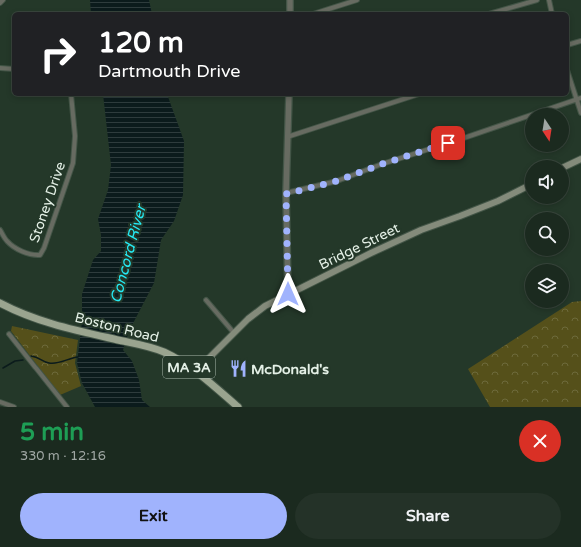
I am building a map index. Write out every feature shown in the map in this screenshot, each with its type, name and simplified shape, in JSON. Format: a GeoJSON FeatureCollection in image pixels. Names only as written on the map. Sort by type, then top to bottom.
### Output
{"type":"FeatureCollection","features":[{"type":"Feature","properties":{"kind":"main road"},"geometry":{"type":"LineString","coordinates":[[569,165],[581,159]]}},
{"type":"Feature","properties":{"kind":"main road","name":"Bridge Street"},"geometry":{"type":"LineString","coordinates":[[195,372],[248,319],[265,306],[421,230],[498,201],[525,188]]}},
{"type":"Feature","properties":{"kind":"main road","name":"Boston Road"},"geometry":{"type":"LineString","coordinates":[[0,303],[35,319],[70,329],[142,345],[164,352],[195,372],[238,407]]}},
{"type":"Feature","properties":{"kind":"street"},"geometry":{"type":"LineString","coordinates":[[0,4],[3,0]]}},
{"type":"Feature","properties":{"kind":"street"},"geometry":{"type":"LineString","coordinates":[[290,0],[290,12]]}},
{"type":"Feature","properties":{"kind":"street"},"geometry":{"type":"LineString","coordinates":[[319,12],[358,0]]}},
{"type":"Feature","properties":{"kind":"street"},"geometry":{"type":"LineString","coordinates":[[496,12],[537,0]]}},
{"type":"Feature","properties":{"kind":"street"},"geometry":{"type":"LineString","coordinates":[[549,0],[552,12]]}},
{"type":"Feature","properties":{"kind":"street"},"geometry":{"type":"LineString","coordinates":[[569,44],[581,41]]}},
{"type":"Feature","properties":{"kind":"street"},"geometry":{"type":"LineString","coordinates":[[0,68],[12,70]]}},
{"type":"Feature","properties":{"kind":"street"},"geometry":{"type":"LineString","coordinates":[[569,75],[579,99],[581,113]]}},
{"type":"Feature","properties":{"kind":"street","name":"Stoney Drive"},"geometry":{"type":"LineString","coordinates":[[0,230],[8,242],[33,256],[40,255],[44,248],[73,163],[75,136],[71,96]]}},
{"type":"Feature","properties":{"kind":"street"},"geometry":{"type":"LineString","coordinates":[[288,294],[286,194],[289,96]]}},
{"type":"Feature","properties":{"kind":"street"},"geometry":{"type":"LineString","coordinates":[[288,137],[413,96]]}},
{"type":"Feature","properties":{"kind":"street"},"geometry":{"type":"LineString","coordinates":[[286,194],[337,181],[382,164],[579,99]]}},
{"type":"Feature","properties":{"kind":"street"},"geometry":{"type":"LineString","coordinates":[[206,300],[234,333]]}},
{"type":"Feature","properties":{"kind":"street"},"geometry":{"type":"LineString","coordinates":[[9,334],[67,407]]}},
{"type":"Feature","properties":{"kind":"street"},"geometry":{"type":"LineString","coordinates":[[0,402],[14,407]]}},
{"type":"Feature","properties":{"kind":"green space"},"geometry":{"type":"Polygon","coordinates":[[[581,301],[581,407],[490,407],[468,369],[563,308],[569,308],[569,304],[581,301]]]}},
{"type":"Feature","properties":{"kind":"green space"},"geometry":{"type":"Polygon","coordinates":[[[12,326],[78,340],[75,363],[81,386],[60,395],[11,331],[12,326]]]}},
{"type":"Feature","properties":{"kind":"water"},"geometry":{"type":"Polygon","coordinates":[[[90,0],[149,0],[152,12],[91,12],[90,0]]]}},
{"type":"Feature","properties":{"kind":"water","name":"Concord River"},"geometry":{"type":"Polygon","coordinates":[[[103,96],[168,96],[184,141],[183,195],[174,221],[161,240],[154,283],[129,331],[123,350],[132,361],[139,380],[142,400],[150,407],[95,407],[82,383],[77,363],[82,322],[82,294],[93,260],[101,251],[101,235],[98,219],[108,190],[111,165],[103,96]]]}},
{"type":"Feature","properties":{"kind":"waterway"},"geometry":{"type":"LineString","coordinates":[[31,356],[53,363],[78,357]]}},
{"type":"Feature","properties":{"kind":"waterway"},"geometry":{"type":"LineString","coordinates":[[3,368],[15,361],[23,360]]}},
{"type":"Feature","properties":{"kind":"place","name":"McDonald's"},"geometry":{"type":"Point","coordinates":[238,369]}},
{"type":"Feature","properties":{"kind":"route"},"geometry":{"type":"LineString","coordinates":[[288,294],[286,194],[337,181],[382,164],[448,143]]}}]}
